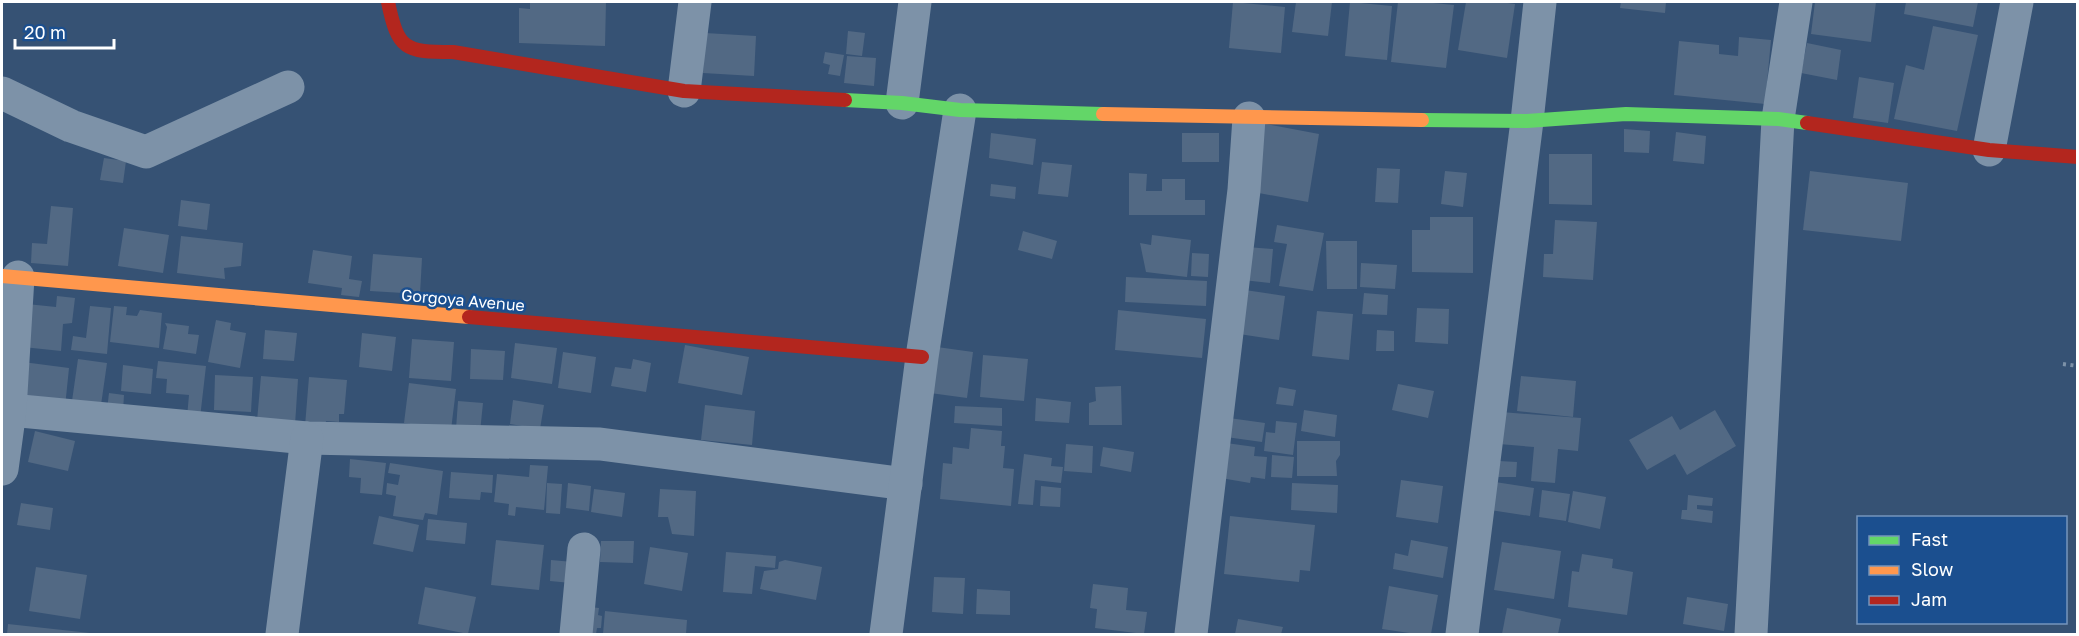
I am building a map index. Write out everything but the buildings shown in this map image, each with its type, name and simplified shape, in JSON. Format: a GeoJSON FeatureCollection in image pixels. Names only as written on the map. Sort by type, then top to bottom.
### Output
{"type":"FeatureCollection","features":[{"type":"Feature","properties":{"kind":"street"},"geometry":{"type":"LineString","coordinates":[[388,2],[397,37],[406,46],[420,51],[453,52],[684,91],[902,104],[960,110],[1249,118],[1527,121],[1626,114],[1778,119],[1989,150],[2078,157]]}},
{"type":"Feature","properties":{"kind":"street"},"geometry":{"type":"LineString","coordinates":[[684,91],[695,2]]}},
{"type":"Feature","properties":{"kind":"street"},"geometry":{"type":"LineString","coordinates":[[902,104],[915,2]]}},
{"type":"Feature","properties":{"kind":"street"},"geometry":{"type":"LineString","coordinates":[[1462,634],[1540,2]]}},
{"type":"Feature","properties":{"kind":"street"},"geometry":{"type":"LineString","coordinates":[[1751,634],[1778,119],[1796,2]]}},
{"type":"Feature","properties":{"kind":"street"},"geometry":{"type":"LineString","coordinates":[[1989,150],[2017,2]]}},
{"type":"Feature","properties":{"kind":"street"},"geometry":{"type":"LineString","coordinates":[[2,93],[71,126],[146,152],[288,87]]}},
{"type":"Feature","properties":{"kind":"street"},"geometry":{"type":"LineString","coordinates":[[886,634],[922,357],[960,110]]}},
{"type":"Feature","properties":{"kind":"street"},"geometry":{"type":"LineString","coordinates":[[1191,634],[1244,190],[1249,118]]}},
{"type":"Feature","properties":{"kind":"street"},"geometry":{"type":"LineString","coordinates":[[2,469],[10,410],[10,276]]}},
{"type":"Feature","properties":{"kind":"street","name":"Gorgoya Avenue"},"geometry":{"type":"LineString","coordinates":[[10,276],[922,357]]}},
{"type":"Feature","properties":{"kind":"street"},"geometry":{"type":"LineString","coordinates":[[10,410],[307,438],[600,444],[906,484]]}},
{"type":"Feature","properties":{"kind":"street"},"geometry":{"type":"LineString","coordinates":[[282,634],[307,438]]}},
{"type":"Feature","properties":{"kind":"street"},"geometry":{"type":"LineString","coordinates":[[576,634],[584,549]]}},
{"type":"Feature","properties":{"kind":"path"},"geometry":{"type":"LineString","coordinates":[[2063,364],[2078,366]]}},
{"type":"Feature","properties":{"kind":"traffic: fast"},"geometry":{"type":"LineString","coordinates":[[845,100],[902,103],[960,110],[1103,114]]}},
{"type":"Feature","properties":{"kind":"traffic: fast"},"geometry":{"type":"LineString","coordinates":[[1422,120],[1527,121],[1626,114],[1778,119],[1807,123]]}},
{"type":"Feature","properties":{"kind":"traffic: slow"},"geometry":{"type":"LineString","coordinates":[[1103,114],[1422,120]]}},
{"type":"Feature","properties":{"kind":"traffic: slow"},"geometry":{"type":"LineString","coordinates":[[2,276],[469,317]]}},
{"type":"Feature","properties":{"kind":"traffic: jam"},"geometry":{"type":"LineString","coordinates":[[388,2],[400,39],[414,49],[453,52],[684,91],[845,100]]}},
{"type":"Feature","properties":{"kind":"traffic: jam"},"geometry":{"type":"LineString","coordinates":[[1807,123],[1989,150],[2078,157]]}},
{"type":"Feature","properties":{"kind":"traffic: jam"},"geometry":{"type":"LineString","coordinates":[[469,317],[922,357]]}}]}
